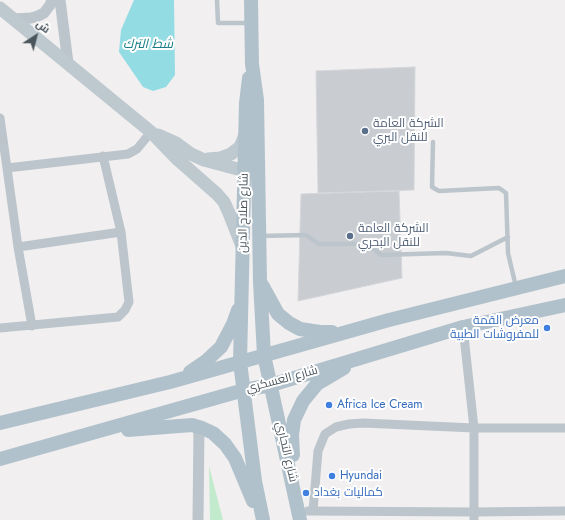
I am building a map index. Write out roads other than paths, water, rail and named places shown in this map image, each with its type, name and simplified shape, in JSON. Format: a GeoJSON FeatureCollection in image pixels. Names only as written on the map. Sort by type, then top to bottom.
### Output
{"type":"FeatureCollection","features":[{"type":"Feature","properties":{"kind":"main road","name":"شارع صلاح الدين"},"geometry":{"type":"LineString","coordinates":[[244,390],[240,362],[243,248],[257,100],[252,64],[251,0]]}},
{"type":"Feature","properties":{"kind":"main road"},"geometry":{"type":"LineString","coordinates":[[0,8],[150,132],[176,158],[207,184],[224,202],[243,248]]}},
{"type":"Feature","properties":{"kind":"main road","name":"شارع صلاح الدين"},"geometry":{"type":"LineString","coordinates":[[252,64],[247,93],[245,135],[259,236],[264,355]]}},
{"type":"Feature","properties":{"kind":"main road"},"geometry":{"type":"LineString","coordinates":[[150,132],[176,143],[191,154],[204,160],[251,172]]}},
{"type":"Feature","properties":{"kind":"main road"},"geometry":{"type":"LineString","coordinates":[[204,160],[220,158],[231,154],[240,147],[245,135]]}},
{"type":"Feature","properties":{"kind":"main road"},"geometry":{"type":"LineString","coordinates":[[260,282],[278,314],[289,323],[300,329],[320,332],[339,332],[565,276]]}},
{"type":"Feature","properties":{"kind":"main road"},"geometry":{"type":"LineString","coordinates":[[170,382],[193,371],[221,347],[233,324],[243,288]]}},
{"type":"Feature","properties":{"kind":"main road","name":"شارع العسكري"},"geometry":{"type":"LineString","coordinates":[[0,459],[244,390],[271,385],[369,354],[463,327],[565,305]]}},
{"type":"Feature","properties":{"kind":"main road"},"geometry":{"type":"LineString","coordinates":[[0,423],[170,382],[389,320]]}},
{"type":"Feature","properties":{"kind":"main road"},"geometry":{"type":"LineString","coordinates":[[293,481],[293,428],[296,414],[303,401],[317,384],[369,354]]}},
{"type":"Feature","properties":{"kind":"main road","name":"شارع التجاري"},"geometry":{"type":"LineString","coordinates":[[264,355],[300,516]]}},
{"type":"Feature","properties":{"kind":"main road"},"geometry":{"type":"LineString","coordinates":[[244,390],[255,481],[263,520]]}},
{"type":"Feature","properties":{"kind":"main road"},"geometry":{"type":"LineString","coordinates":[[93,433],[192,425],[213,433],[219,438],[235,458],[260,520]]}},
{"type":"Feature","properties":{"kind":"street"},"geometry":{"type":"LineString","coordinates":[[14,19],[31,18],[44,13],[52,0]]}},
{"type":"Feature","properties":{"kind":"street"},"geometry":{"type":"LineString","coordinates":[[60,0],[68,63]]}},
{"type":"Feature","properties":{"kind":"street"},"geometry":{"type":"LineString","coordinates":[[0,118],[18,247],[32,326]]}},
{"type":"Feature","properties":{"kind":"street"},"geometry":{"type":"LineString","coordinates":[[7,168],[128,154],[137,149],[150,132]]}},
{"type":"Feature","properties":{"kind":"street"},"geometry":{"type":"LineString","coordinates":[[0,328],[32,326],[118,316],[125,310],[128,302],[120,232],[103,156]]}},
{"type":"Feature","properties":{"kind":"street"},"geometry":{"type":"LineString","coordinates":[[18,247],[120,232]]}},
{"type":"Feature","properties":{"kind":"street"},"geometry":{"type":"LineString","coordinates":[[463,327],[474,428],[474,516]]}},
{"type":"Feature","properties":{"kind":"street"},"geometry":{"type":"LineString","coordinates":[[313,511],[318,451],[325,434],[330,430],[349,424],[363,423],[474,428],[565,428]]}},
{"type":"Feature","properties":{"kind":"street"},"geometry":{"type":"LineString","coordinates":[[198,520],[199,427]]}},
{"type":"Feature","properties":{"kind":"street"},"geometry":{"type":"LineString","coordinates":[[300,516],[313,511],[474,516],[565,511]]}},
{"type":"Feature","properties":{"kind":"lane"},"geometry":{"type":"LineString","coordinates":[[217,0],[218,23],[251,23]]}},
{"type":"Feature","properties":{"kind":"lane"},"geometry":{"type":"LineString","coordinates":[[433,142],[432,187],[439,192],[498,188],[506,193],[508,253],[516,289]]}},
{"type":"Feature","properties":{"kind":"lane"},"geometry":{"type":"LineString","coordinates":[[259,236],[306,235],[320,244],[368,244],[381,255],[446,253],[471,256],[508,237]]}},
{"type":"Feature","properties":{"kind":"water","name":"شط الترك"},"geometry":{"type":"Polygon","coordinates":[[[134,0],[174,0],[175,75],[166,87],[153,91],[143,87],[119,52],[121,30],[134,0]]]}},
{"type":"Feature","properties":{"kind":"place","name":"الشركة العامة للنقل البري"},"geometry":{"type":"Point","coordinates":[365,131]}},
{"type":"Feature","properties":{"kind":"place","name":"الشركة العامة للنقل البحري"},"geometry":{"type":"Point","coordinates":[350,236]}},
{"type":"Feature","properties":{"kind":"place","name":"معرض القمة للمفروشات الطبية"},"geometry":{"type":"Point","coordinates":[547,328]}},
{"type":"Feature","properties":{"kind":"place","name":"Africa Ice Cream"},"geometry":{"type":"Point","coordinates":[329,405]}},
{"type":"Feature","properties":{"kind":"place","name":"Hyundai"},"geometry":{"type":"Point","coordinates":[332,476]}},
{"type":"Feature","properties":{"kind":"place","name":"كماليات بغداد"},"geometry":{"type":"Point","coordinates":[306,493]}}]}
